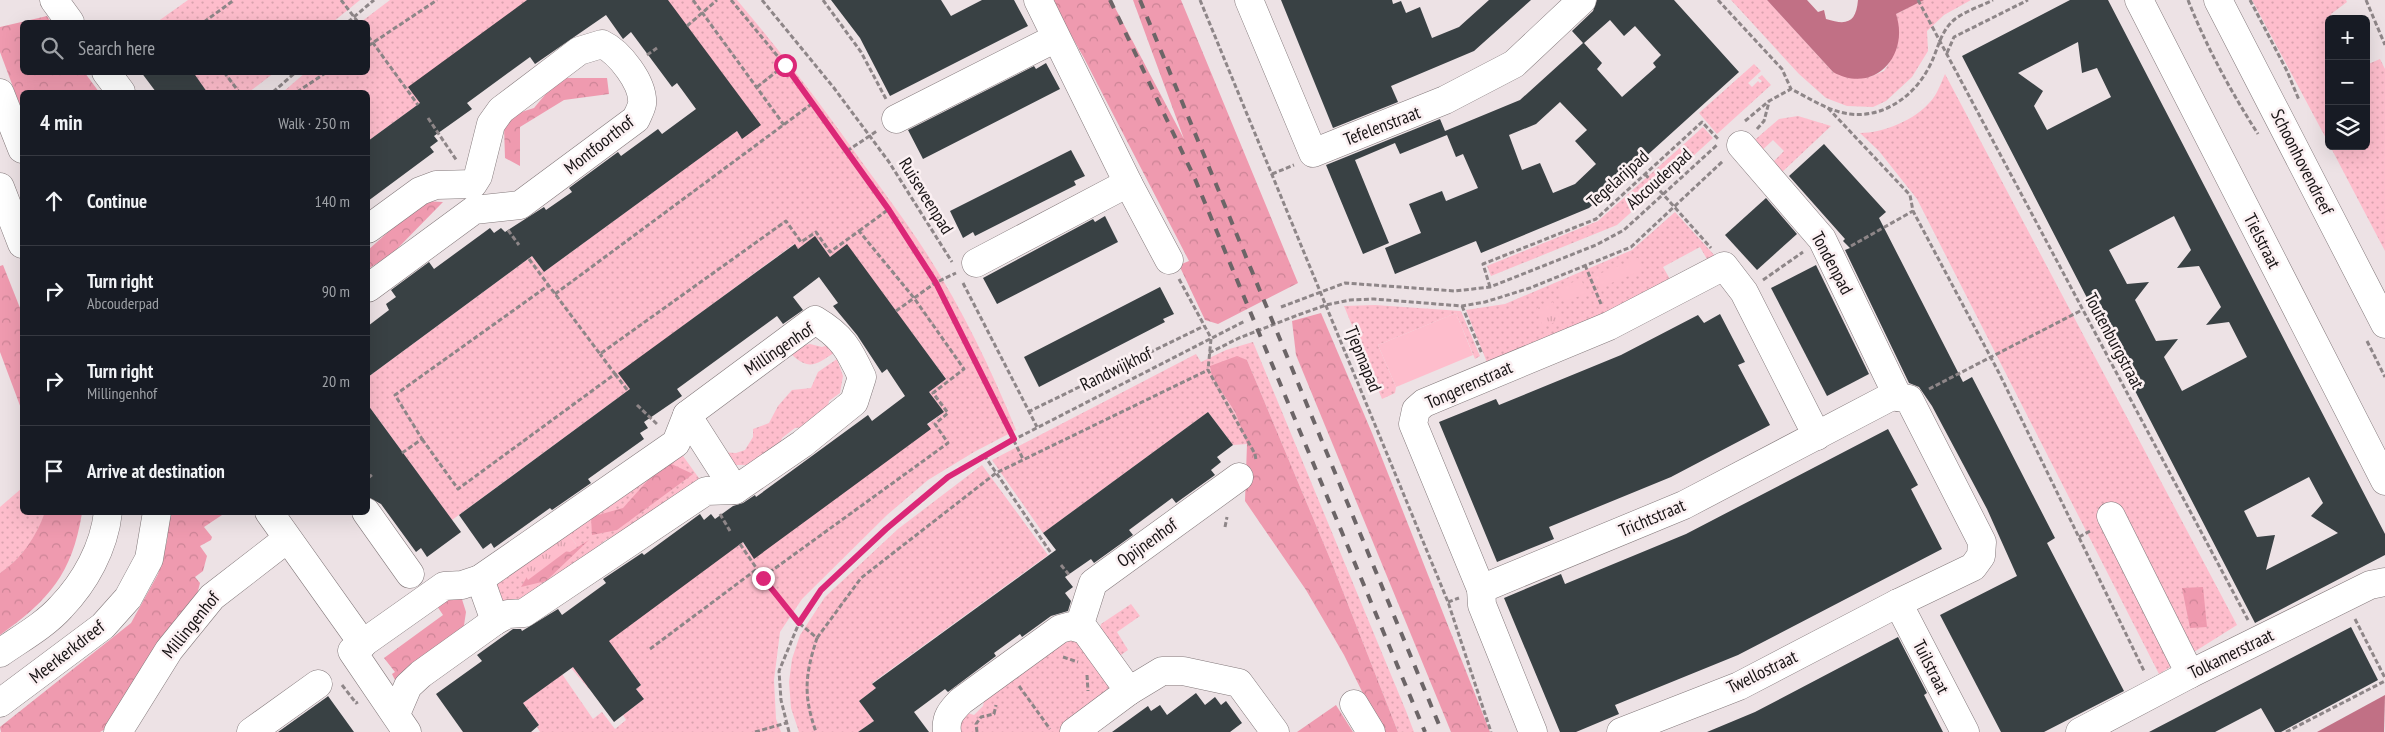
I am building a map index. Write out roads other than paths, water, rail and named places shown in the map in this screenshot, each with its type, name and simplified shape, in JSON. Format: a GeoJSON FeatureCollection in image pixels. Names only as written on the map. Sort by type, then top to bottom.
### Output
{"type":"FeatureCollection","features":[{"type":"Feature","properties":{"kind":"street"},"geometry":{"type":"LineString","coordinates":[[1038,0],[1128,183],[1170,260]]}},
{"type":"Feature","properties":{"kind":"street","name":"Tefelenstraat"},"geometry":{"type":"LineString","coordinates":[[1250,0],[1313,153],[1445,100],[1514,64],[1582,0]]}},
{"type":"Feature","properties":{"kind":"street","name":"Tielstraat"},"geometry":{"type":"LineString","coordinates":[[2139,0],[2385,481]]}},
{"type":"Feature","properties":{"kind":"street","name":"Schoonhovendreef"},"geometry":{"type":"LineString","coordinates":[[2218,0],[2385,324]]}},
{"type":"Feature","properties":{"kind":"street"},"geometry":{"type":"LineString","coordinates":[[896,119],[1056,38]]}},
{"type":"Feature","properties":{"kind":"street","name":"Montfoorthof"},"geometry":{"type":"LineString","coordinates":[[370,228],[420,191],[436,185],[473,184],[478,176],[491,124],[501,110],[579,51],[602,44],[613,49],[641,91],[642,105],[636,119],[520,205],[474,210],[370,287]]}},
{"type":"Feature","properties":{"kind":"street"},"geometry":{"type":"LineString","coordinates":[[108,75],[120,90]]}},
{"type":"Feature","properties":{"kind":"street"},"geometry":{"type":"LineString","coordinates":[[0,93],[20,144]]}},
{"type":"Feature","properties":{"kind":"street","name":"Tondenpad"},"geometry":{"type":"LineString","coordinates":[[1733,137],[1826,248],[1903,398],[1982,542],[1981,556],[1973,566],[1898,603]]}},
{"type":"Feature","properties":{"kind":"street"},"geometry":{"type":"LineString","coordinates":[[965,272],[1128,183]]}},
{"type":"Feature","properties":{"kind":"street"},"geometry":{"type":"LineString","coordinates":[[0,187],[20,239]]}},
{"type":"Feature","properties":{"kind":"street","name":"Tongerenstraat"},"geometry":{"type":"LineString","coordinates":[[1533,732],[1482,605],[1481,589],[1414,424],[1416,410],[1424,403],[1610,326],[1724,266],[1744,292],[1817,436]]}},
{"type":"Feature","properties":{"kind":"street","name":"Millingenhof"},"geometry":{"type":"LineString","coordinates":[[687,415],[815,320],[834,331],[848,348],[862,377],[854,402],[802,444],[735,490]]}},
{"type":"Feature","properties":{"kind":"street"},"geometry":{"type":"LineString","coordinates":[[1817,436],[1892,396],[1903,398]]}},
{"type":"Feature","properties":{"kind":"street"},"geometry":{"type":"LineString","coordinates":[[687,415],[735,490]]}},
{"type":"Feature","properties":{"kind":"street"},"geometry":{"type":"LineString","coordinates":[[401,723],[352,651],[444,586],[462,585],[480,579],[676,443],[687,415]]}},
{"type":"Feature","properties":{"kind":"street","name":"Trichtstraat"},"geometry":{"type":"LineString","coordinates":[[1481,589],[1684,505],[1817,436]]}},
{"type":"Feature","properties":{"kind":"street","name":"Opijnenhof"},"geometry":{"type":"LineString","coordinates":[[1079,627],[1093,583],[1239,477]]}},
{"type":"Feature","properties":{"kind":"street"},"geometry":{"type":"LineString","coordinates":[[401,723],[408,686],[421,674],[495,622],[508,614],[524,613],[706,491],[735,490]]}},
{"type":"Feature","properties":{"kind":"street"},"geometry":{"type":"LineString","coordinates":[[0,653],[60,608],[84,580],[99,548],[107,515]]}},
{"type":"Feature","properties":{"kind":"street","name":"Meerkerkdreef"},"geometry":{"type":"LineString","coordinates":[[0,703],[103,626],[128,598],[149,558],[156,515]]}},
{"type":"Feature","properties":{"kind":"street"},"geometry":{"type":"LineString","coordinates":[[271,515],[363,644]]}},
{"type":"Feature","properties":{"kind":"street"},"geometry":{"type":"LineString","coordinates":[[368,515],[410,574]]}},
{"type":"Feature","properties":{"kind":"street"},"geometry":{"type":"LineString","coordinates":[[2111,516],[2190,674]]}},
{"type":"Feature","properties":{"kind":"street","name":"Millingenhof"},"geometry":{"type":"LineString","coordinates":[[128,731],[168,650],[212,597],[287,539]]}},
{"type":"Feature","properties":{"kind":"street"},"geometry":{"type":"LineString","coordinates":[[480,579],[495,622]]}},
{"type":"Feature","properties":{"kind":"street","name":"Tolkamerstraat"},"geometry":{"type":"LineString","coordinates":[[2080,732],[2259,640],[2370,586],[2385,582]]}},
{"type":"Feature","properties":{"kind":"street","name":"Twellostraat"},"geometry":{"type":"LineString","coordinates":[[1621,732],[1739,686],[1898,603]]}},
{"type":"Feature","properties":{"kind":"street","name":"Tuilstraat"},"geometry":{"type":"LineString","coordinates":[[1898,603],[1964,732]]}},
{"type":"Feature","properties":{"kind":"street"},"geometry":{"type":"LineString","coordinates":[[947,732],[946,721],[950,712],[961,701],[1060,629],[1079,627],[1085,630],[1128,691]]}},
{"type":"Feature","properties":{"kind":"street"},"geometry":{"type":"LineString","coordinates":[[1084,724],[1128,691],[1162,671],[1183,671],[1239,683],[1272,728]]}},
{"type":"Feature","properties":{"kind":"street"},"geometry":{"type":"LineString","coordinates":[[251,732],[318,684]]}},
{"type":"Feature","properties":{"kind":"street"},"geometry":{"type":"LineString","coordinates":[[1354,704],[1371,732]]}},
{"type":"Feature","properties":{"kind":"railway"},"geometry":{"type":"LineString","coordinates":[[1110,0],[1195,179],[1425,732]]}},
{"type":"Feature","properties":{"kind":"railway"},"geometry":{"type":"LineString","coordinates":[[1140,0],[1442,732]]}}]}
